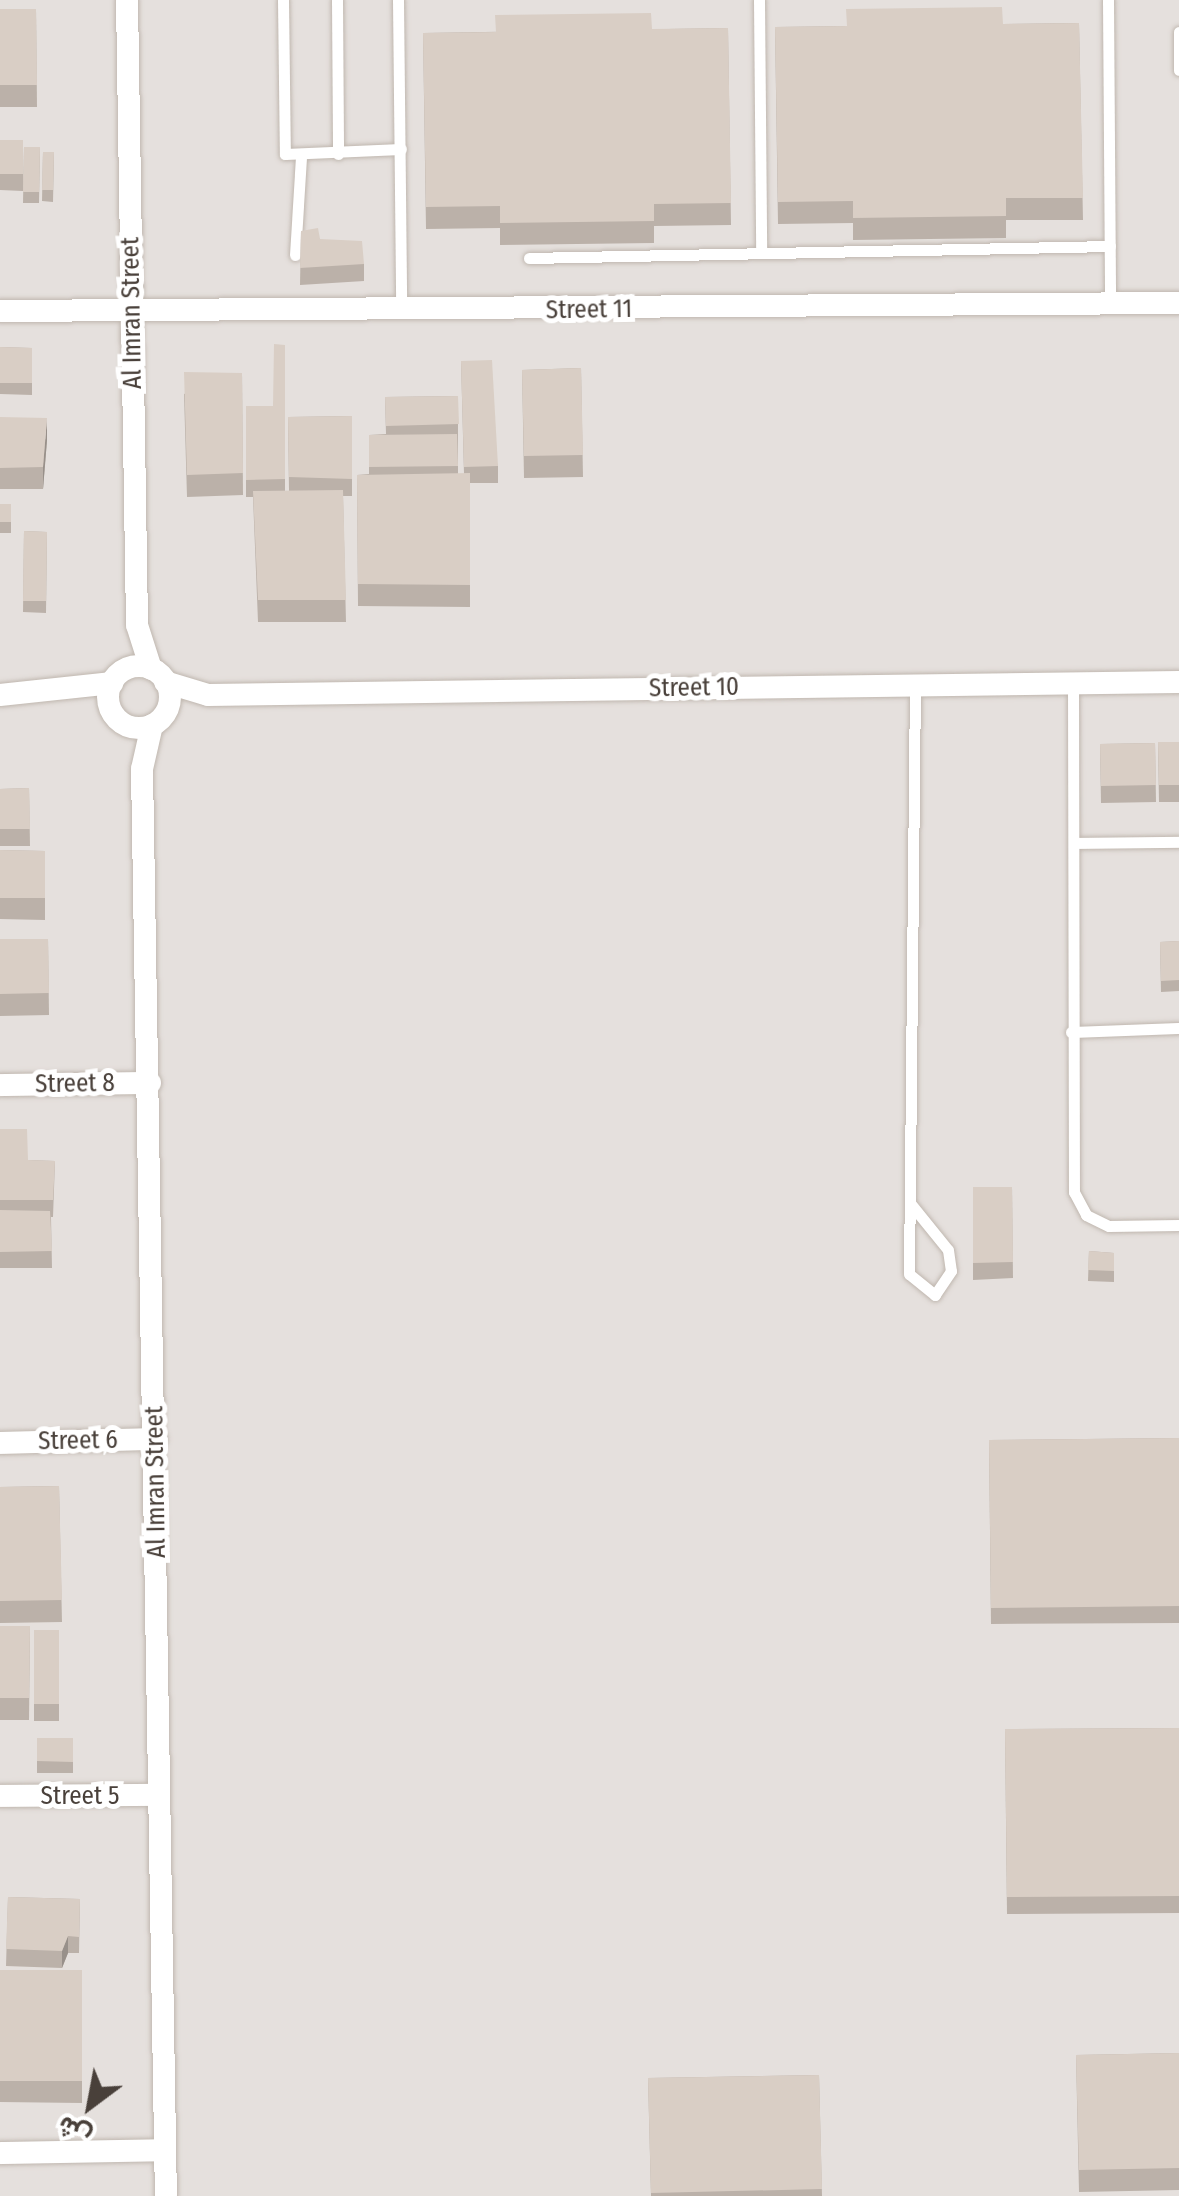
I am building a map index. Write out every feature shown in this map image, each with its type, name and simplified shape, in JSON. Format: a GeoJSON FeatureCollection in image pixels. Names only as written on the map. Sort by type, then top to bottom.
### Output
{"type":"FeatureCollection","features":[{"type":"Feature","properties":{"kind":"street","name":"Al Imran Street"},"geometry":{"type":"LineString","coordinates":[[128,0],[136,625],[117,677],[118,718],[142,768]]}},
{"type":"Feature","properties":{"kind":"street","name":"Street 11"},"geometry":{"type":"LineString","coordinates":[[0,312],[132,308],[402,312],[1179,303]]}},
{"type":"Feature","properties":{"kind":"street","name":"Al Imran Street"},"geometry":{"type":"LineString","coordinates":[[136,625],[158,675],[159,719],[142,768],[166,2196]]}},
{"type":"Feature","properties":{"kind":"street"},"geometry":{"type":"LineString","coordinates":[[0,695],[58,694],[117,677],[158,675]]}},
{"type":"Feature","properties":{"kind":"street","name":"Street 10"},"geometry":{"type":"LineString","coordinates":[[158,675],[208,695],[1179,682]]}},
{"type":"Feature","properties":{"kind":"street"},"geometry":{"type":"LineString","coordinates":[[58,694],[118,718],[159,719]]}},
{"type":"Feature","properties":{"kind":"street","name":"Street 10"},"geometry":{"type":"LineString","coordinates":[[159,719],[208,695]]}},
{"type":"Feature","properties":{"kind":"street","name":"Street 8"},"geometry":{"type":"LineString","coordinates":[[0,1084],[150,1083]]}},
{"type":"Feature","properties":{"kind":"street","name":"Street 6"},"geometry":{"type":"LineString","coordinates":[[0,1442],[156,1440]]}},
{"type":"Feature","properties":{"kind":"street","name":"Street 5"},"geometry":{"type":"LineString","coordinates":[[0,1796],[160,1796]]}},
{"type":"Feature","properties":{"kind":"street"},"geometry":{"type":"LineString","coordinates":[[0,2153],[165,2150]]}},
{"type":"Feature","properties":{"kind":"lane"},"geometry":{"type":"LineString","coordinates":[[283,0],[282,149],[301,156],[401,149]]}},
{"type":"Feature","properties":{"kind":"lane"},"geometry":{"type":"LineString","coordinates":[[338,0],[338,154]]}},
{"type":"Feature","properties":{"kind":"lane"},"geometry":{"type":"LineString","coordinates":[[398,0],[402,312]]}},
{"type":"Feature","properties":{"kind":"lane"},"geometry":{"type":"LineString","coordinates":[[759,0],[761,252]]}},
{"type":"Feature","properties":{"kind":"lane"},"geometry":{"type":"LineString","coordinates":[[1108,0],[1110,304]]}},
{"type":"Feature","properties":{"kind":"lane"},"geometry":{"type":"LineString","coordinates":[[1179,32],[1179,70]]}},
{"type":"Feature","properties":{"kind":"lane"},"geometry":{"type":"LineString","coordinates":[[295,255],[301,156]]}},
{"type":"Feature","properties":{"kind":"lane"},"geometry":{"type":"LineString","coordinates":[[528,258],[1110,246]]}},
{"type":"Feature","properties":{"kind":"lane"},"geometry":{"type":"LineString","coordinates":[[1073,682],[1076,844],[1071,1032],[1078,1204],[1108,1226],[1179,1225]]}},
{"type":"Feature","properties":{"kind":"lane"},"geometry":{"type":"LineString","coordinates":[[910,1204],[948,1250],[950,1271],[935,1295],[908,1274],[914,684]]}},
{"type":"Feature","properties":{"kind":"lane"},"geometry":{"type":"LineString","coordinates":[[1076,844],[1179,842]]}},
{"type":"Feature","properties":{"kind":"lane"},"geometry":{"type":"LineString","coordinates":[[1071,1032],[1179,1028]]}},
{"type":"Feature","properties":{"kind":"shaded area"},"geometry":{"type":"Polygon","coordinates":[[[0,0],[1179,0],[1179,2196],[0,2196],[0,0]]]}},
{"type":"Feature","properties":{"kind":"building"},"geometry":{"type":"Polygon","coordinates":[[[1002,7],[1003,24],[1079,23],[1083,198],[1006,198],[1006,216],[853,218],[853,201],[778,202],[775,27],[847,26],[846,9],[1002,7]]]}},
{"type":"Feature","properties":{"kind":"building"},"geometry":{"type":"Polygon","coordinates":[[[0,9],[36,9],[37,85],[0,85],[0,9]]]}},
{"type":"Feature","properties":{"kind":"building"},"geometry":{"type":"Polygon","coordinates":[[[651,13],[652,29],[728,28],[731,203],[654,204],[654,221],[500,223],[500,206],[426,207],[423,33],[496,32],[495,15],[651,13]]]}},
{"type":"Feature","properties":{"kind":"building"},"geometry":{"type":"Polygon","coordinates":[[[0,140],[23,140],[23,174],[0,174],[0,140]]]}},
{"type":"Feature","properties":{"kind":"building"},"geometry":{"type":"Polygon","coordinates":[[[24,147],[40,147],[39,192],[23,192],[24,147]]]}},
{"type":"Feature","properties":{"kind":"building"},"geometry":{"type":"Polygon","coordinates":[[[43,152],[54,152],[53,190],[42,190],[43,152]]]}},
{"type":"Feature","properties":{"kind":"building"},"geometry":{"type":"Polygon","coordinates":[[[318,228],[320,239],[362,241],[364,264],[300,268],[301,231],[318,228]]]}},
{"type":"Feature","properties":{"kind":"building"},"geometry":{"type":"Polygon","coordinates":[[[274,344],[285,345],[285,479],[246,480],[246,406],[273,406],[274,344]]]}},
{"type":"Feature","properties":{"kind":"building"},"geometry":{"type":"Polygon","coordinates":[[[0,347],[32,348],[32,383],[0,383],[0,347]]]}},
{"type":"Feature","properties":{"kind":"building"},"geometry":{"type":"Polygon","coordinates":[[[492,360],[498,466],[464,467],[461,361],[492,360]]]}},
{"type":"Feature","properties":{"kind":"building"},"geometry":{"type":"Polygon","coordinates":[[[581,368],[583,455],[524,456],[522,370],[581,368]]]}},
{"type":"Feature","properties":{"kind":"building"},"geometry":{"type":"Polygon","coordinates":[[[184,372],[242,373],[243,473],[187,475],[184,372]]]}},
{"type":"Feature","properties":{"kind":"building"},"geometry":{"type":"Polygon","coordinates":[[[458,396],[459,424],[386,426],[385,397],[458,396]]]}},
{"type":"Feature","properties":{"kind":"building"},"geometry":{"type":"Polygon","coordinates":[[[352,416],[352,479],[289,477],[288,417],[352,416]]]}},
{"type":"Feature","properties":{"kind":"building"},"geometry":{"type":"Polygon","coordinates":[[[0,417],[47,418],[43,467],[0,468],[0,417]]]}},
{"type":"Feature","properties":{"kind":"building"},"geometry":{"type":"Polygon","coordinates":[[[457,434],[458,466],[369,467],[369,435],[457,434]]]}},
{"type":"Feature","properties":{"kind":"building"},"geometry":{"type":"Polygon","coordinates":[[[470,473],[470,585],[358,584],[357,475],[470,473]]]}},
{"type":"Feature","properties":{"kind":"building"},"geometry":{"type":"Polygon","coordinates":[[[343,490],[346,600],[258,600],[253,491],[343,490]]]}},
{"type":"Feature","properties":{"kind":"building"},"geometry":{"type":"Polygon","coordinates":[[[0,504],[11,504],[11,522],[0,522],[0,504]]]}},
{"type":"Feature","properties":{"kind":"building"},"geometry":{"type":"Polygon","coordinates":[[[24,531],[47,532],[46,601],[23,601],[24,531]]]}},
{"type":"Feature","properties":{"kind":"building"},"geometry":{"type":"Polygon","coordinates":[[[1158,742],[1179,742],[1179,785],[1159,785],[1158,742]]]}},
{"type":"Feature","properties":{"kind":"building"},"geometry":{"type":"Polygon","coordinates":[[[1155,743],[1156,785],[1101,786],[1100,744],[1155,743]]]}},
{"type":"Feature","properties":{"kind":"building"},"geometry":{"type":"Polygon","coordinates":[[[29,788],[30,829],[0,829],[0,789],[29,788]]]}},
{"type":"Feature","properties":{"kind":"building"},"geometry":{"type":"Polygon","coordinates":[[[0,850],[45,851],[45,898],[0,898],[0,850]]]}},
{"type":"Feature","properties":{"kind":"building"},"geometry":{"type":"Polygon","coordinates":[[[0,939],[48,939],[49,993],[0,994],[0,939]]]}},
{"type":"Feature","properties":{"kind":"building"},"geometry":{"type":"Polygon","coordinates":[[[1179,941],[1179,980],[1161,981],[1160,942],[1179,941]]]}},
{"type":"Feature","properties":{"kind":"building"},"geometry":{"type":"Polygon","coordinates":[[[0,1129],[27,1129],[28,1160],[55,1161],[53,1200],[0,1200],[0,1129]]]}},
{"type":"Feature","properties":{"kind":"building"},"geometry":{"type":"Polygon","coordinates":[[[973,1187],[1012,1187],[1013,1262],[973,1263],[973,1187]]]}},
{"type":"Feature","properties":{"kind":"building"},"geometry":{"type":"Polygon","coordinates":[[[0,1210],[50,1211],[52,1251],[0,1252],[0,1210]]]}},
{"type":"Feature","properties":{"kind":"building"},"geometry":{"type":"Polygon","coordinates":[[[1089,1251],[1114,1253],[1114,1271],[1088,1270],[1089,1251]]]}},
{"type":"Feature","properties":{"kind":"building"},"geometry":{"type":"Polygon","coordinates":[[[1179,1438],[1179,1606],[991,1608],[989,1440],[1179,1438]]]}},
{"type":"Feature","properties":{"kind":"building"},"geometry":{"type":"Polygon","coordinates":[[[59,1486],[62,1600],[0,1601],[0,1487],[59,1486]]]}},
{"type":"Feature","properties":{"kind":"building"},"geometry":{"type":"Polygon","coordinates":[[[0,1626],[30,1626],[29,1698],[0,1698],[0,1626]]]}},
{"type":"Feature","properties":{"kind":"building"},"geometry":{"type":"Polygon","coordinates":[[[34,1630],[59,1630],[59,1704],[34,1704],[34,1630]]]}},
{"type":"Feature","properties":{"kind":"building"},"geometry":{"type":"Polygon","coordinates":[[[1179,1728],[1179,1896],[1007,1897],[1005,1729],[1179,1728]]]}},
{"type":"Feature","properties":{"kind":"building"},"geometry":{"type":"Polygon","coordinates":[[[37,1738],[73,1738],[73,1762],[37,1761],[37,1738]]]}},
{"type":"Feature","properties":{"kind":"building"},"geometry":{"type":"Polygon","coordinates":[[[8,1897],[80,1899],[79,1937],[68,1936],[62,1951],[6,1949],[8,1897]]]}},
{"type":"Feature","properties":{"kind":"building"},"geometry":{"type":"Polygon","coordinates":[[[0,1970],[82,1970],[82,2081],[0,2081],[0,1970]]]}},
{"type":"Feature","properties":{"kind":"building"},"geometry":{"type":"Polygon","coordinates":[[[1179,2053],[1179,2168],[1079,2170],[1076,2055],[1179,2053]]]}},
{"type":"Feature","properties":{"kind":"building"},"geometry":{"type":"Polygon","coordinates":[[[819,2075],[822,2189],[651,2193],[648,2078],[819,2075]]]}}]}
